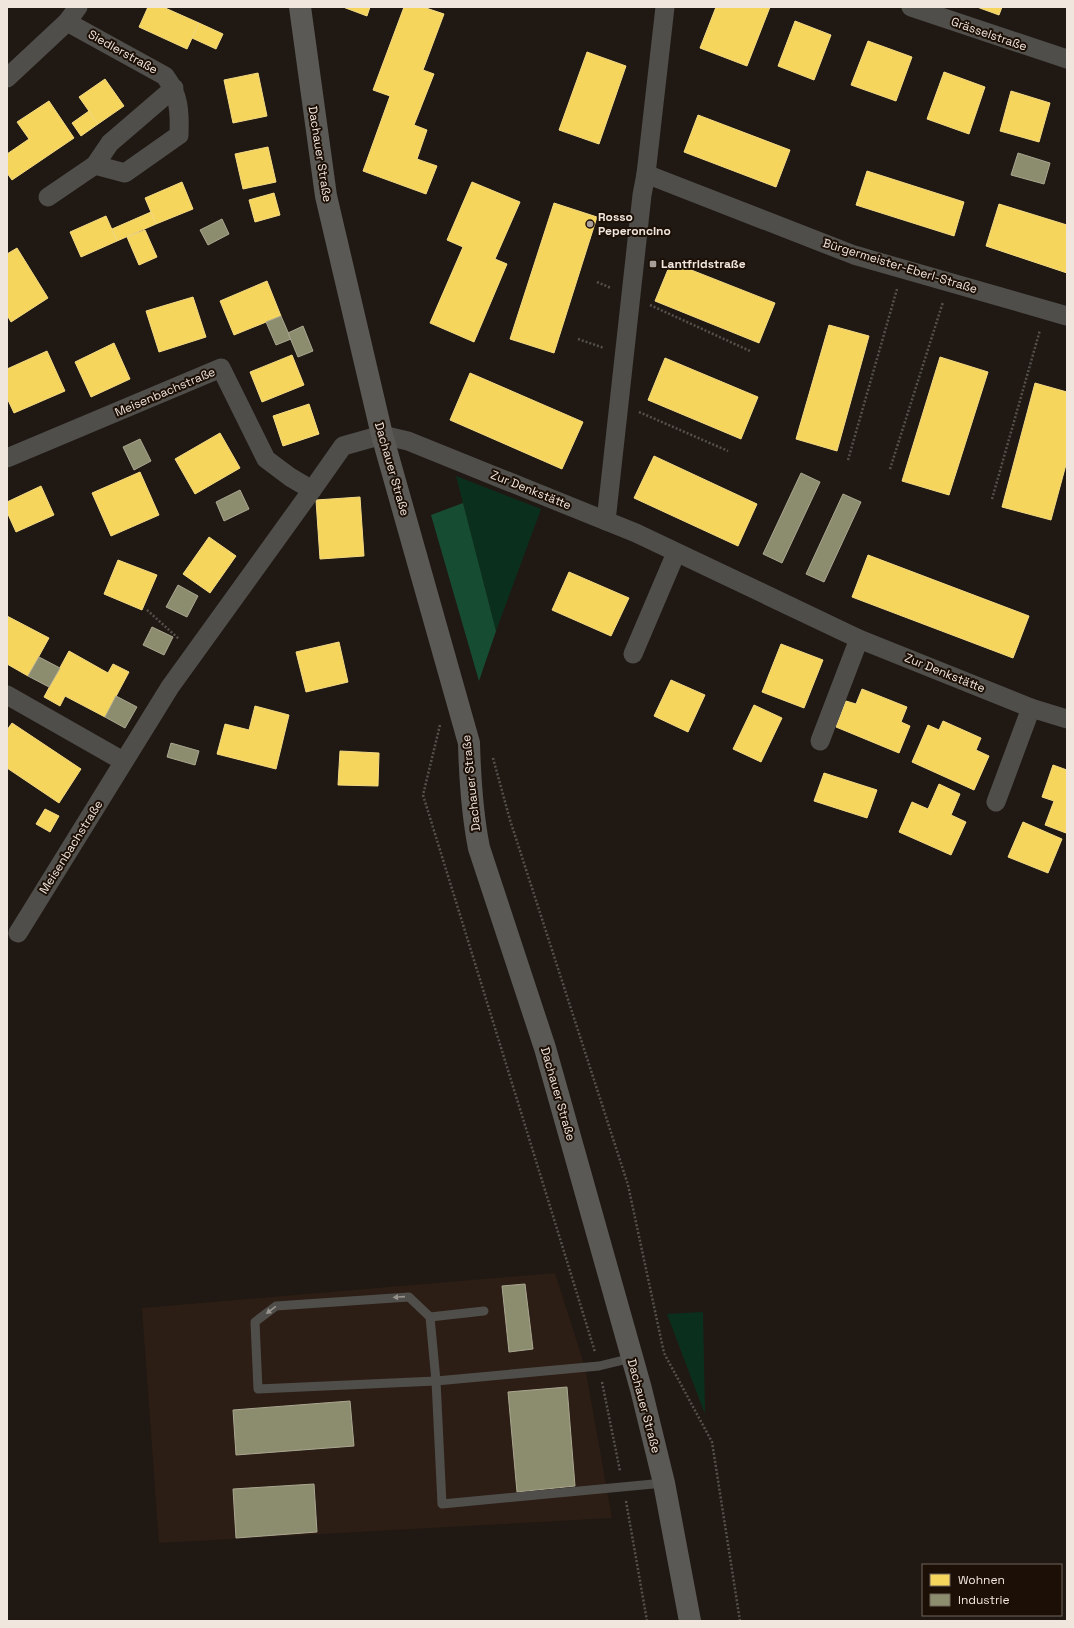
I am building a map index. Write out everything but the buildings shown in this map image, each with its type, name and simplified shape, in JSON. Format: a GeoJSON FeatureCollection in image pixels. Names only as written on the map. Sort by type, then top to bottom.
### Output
{"type":"FeatureCollection","features":[{"type":"Feature","properties":{"kind":"street","name":"Dachauer Straße"},"geometry":{"type":"LineString","coordinates":[[300,7],[326,196],[382,435],[469,743],[470,786],[478,848],[545,1048],[632,1358],[664,1483],[690,1621]]}},
{"type":"Feature","properties":{"kind":"street"},"geometry":{"type":"LineString","coordinates":[[606,521],[642,195],[646,174],[665,7]]}},
{"type":"Feature","properties":{"kind":"street","name":"Grässelstraße"},"geometry":{"type":"LineString","coordinates":[[911,7],[1067,59]]}},
{"type":"Feature","properties":{"kind":"street","name":"Siedlerstraße"},"geometry":{"type":"LineString","coordinates":[[7,78],[73,14],[165,76],[174,88],[180,113],[179,135],[125,173],[95,165]]}},
{"type":"Feature","properties":{"kind":"street"},"geometry":{"type":"LineString","coordinates":[[48,197],[95,165],[110,143],[174,88]]}},
{"type":"Feature","properties":{"kind":"street","name":"Bürgermeister-Eberl-Straße"},"geometry":{"type":"LineString","coordinates":[[646,174],[854,254],[1067,316]]}},
{"type":"Feature","properties":{"kind":"street","name":"Meisenbachstraße"},"geometry":{"type":"LineString","coordinates":[[7,458],[221,368],[266,459],[290,477],[312,490]]}},
{"type":"Feature","properties":{"kind":"street","name":"Meisenbachstraße"},"geometry":{"type":"LineString","coordinates":[[18,933],[170,687],[343,446],[382,435]]}},
{"type":"Feature","properties":{"kind":"street","name":"Zur Denkstätte"},"geometry":{"type":"LineString","coordinates":[[382,435],[408,441],[606,521],[859,639],[1031,708],[1067,719]]}},
{"type":"Feature","properties":{"kind":"street"},"geometry":{"type":"LineString","coordinates":[[633,654],[676,553]]}},
{"type":"Feature","properties":{"kind":"street"},"geometry":{"type":"LineString","coordinates":[[820,741],[859,639]]}},
{"type":"Feature","properties":{"kind":"street"},"geometry":{"type":"LineString","coordinates":[[7,695],[123,761]]}},
{"type":"Feature","properties":{"kind":"street"},"geometry":{"type":"LineString","coordinates":[[996,802],[1031,708]]}},
{"type":"Feature","properties":{"kind":"lane"},"geometry":{"type":"LineString","coordinates":[[632,1358],[599,1366],[436,1381],[258,1389],[255,1322],[276,1306],[409,1297],[430,1317],[436,1381],[442,1504],[664,1483]]}},
{"type":"Feature","properties":{"kind":"lane"},"geometry":{"type":"LineString","coordinates":[[430,1317],[484,1311]]}},
{"type":"Feature","properties":{"kind":"path"},"geometry":{"type":"LineString","coordinates":[[848,460],[903,269]]}},
{"type":"Feature","properties":{"kind":"path"},"geometry":{"type":"LineString","coordinates":[[890,469],[950,282]]}},
{"type":"Feature","properties":{"kind":"path"},"geometry":{"type":"LineString","coordinates":[[631,297],[750,351]]}},
{"type":"Feature","properties":{"kind":"path"},"geometry":{"type":"LineString","coordinates":[[992,499],[1045,310]]}},
{"type":"Feature","properties":{"kind":"path"},"geometry":{"type":"LineString","coordinates":[[578,339],[624,356]]}},
{"type":"Feature","properties":{"kind":"path"},"geometry":{"type":"LineString","coordinates":[[619,404],[728,451]]}},
{"type":"Feature","properties":{"kind":"path"},"geometry":{"type":"LineString","coordinates":[[147,610],[194,653]]}},
{"type":"Feature","properties":{"kind":"path"},"geometry":{"type":"LineString","coordinates":[[441,721],[437,732],[423,795],[599,1366],[623,1487],[647,1621]]}},
{"type":"Feature","properties":{"kind":"path"},"geometry":{"type":"LineString","coordinates":[[491,750],[510,820],[628,1185],[664,1353],[712,1442],[740,1621]]}},
{"type":"Feature","properties":{"kind":"shaded area"},"geometry":{"type":"Polygon","coordinates":[[[555,1273],[585,1367],[612,1518],[159,1543],[142,1308],[555,1273]]]}},
{"type":"Feature","properties":{"kind":"green space"},"geometry":{"type":"Polygon","coordinates":[[[456,476],[541,509],[496,631],[456,476]]]}},
{"type":"Feature","properties":{"kind":"green space"},"geometry":{"type":"Polygon","coordinates":[[[463,503],[496,631],[479,681],[431,515],[463,503]]]}},
{"type":"Feature","properties":{"kind":"green space"},"geometry":{"type":"Polygon","coordinates":[[[703,1312],[705,1414],[667,1314],[703,1312]]]}},
{"type":"Feature","properties":{"kind":"place","name":"Rosso Peperoncino"},"geometry":{"type":"Point","coordinates":[590,224]}},
{"type":"Feature","properties":{"kind":"place","name":"Lantfridstraße"},"geometry":{"type":"Point","coordinates":[653,264]}}]}
